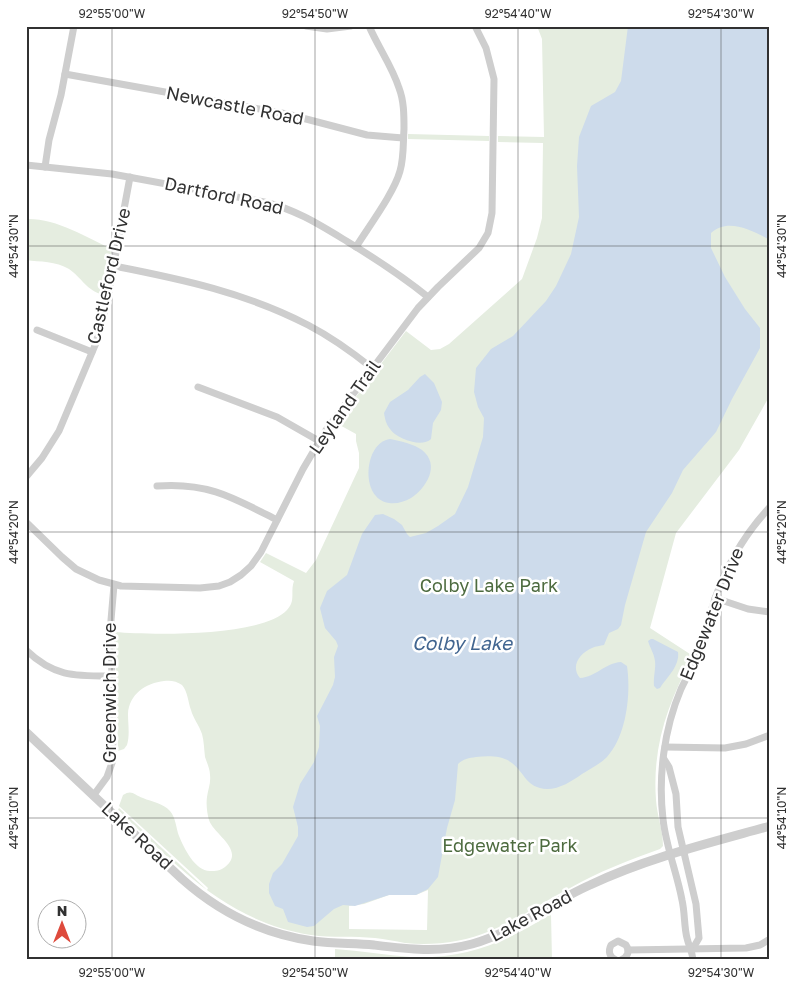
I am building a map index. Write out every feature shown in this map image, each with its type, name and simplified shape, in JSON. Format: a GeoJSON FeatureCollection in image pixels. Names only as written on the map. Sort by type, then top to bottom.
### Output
{"type":"FeatureCollection","features":[{"type":"Feature","properties":{"kind":"street"},"geometry":{"type":"LineString","coordinates":[[45,167],[49,140],[66,74],[74,26]]}},
{"type":"Feature","properties":{"kind":"street"},"geometry":{"type":"LineString","coordinates":[[306,26],[327,29],[351,26]]}},
{"type":"Feature","properties":{"kind":"street"},"geometry":{"type":"LineString","coordinates":[[356,247],[398,176],[402,163],[404,138],[404,110],[401,93],[369,26]]}},
{"type":"Feature","properties":{"kind":"street","name":"Leyland Trail"},"geometry":{"type":"LineString","coordinates":[[26,522],[62,558],[76,569],[95,579],[114,585],[203,588],[227,583],[241,575],[255,561],[318,441],[428,297],[479,248],[487,235],[491,220],[494,79],[486,48],[475,26]]}},
{"type":"Feature","properties":{"kind":"street","name":"Newcastle Road"},"geometry":{"type":"LineString","coordinates":[[66,74],[287,114],[367,135],[404,138]]}},
{"type":"Feature","properties":{"kind":"street","name":"Dartford Road"},"geometry":{"type":"LineString","coordinates":[[26,165],[130,178],[282,206],[307,217],[356,247],[396,272],[428,297]]}},
{"type":"Feature","properties":{"kind":"street","name":"Castleford Drive"},"geometry":{"type":"LineString","coordinates":[[26,477],[44,455],[59,431],[92,352],[103,319],[130,178]]}},
{"type":"Feature","properties":{"kind":"street"},"geometry":{"type":"LineString","coordinates":[[114,266],[196,282],[271,308],[297,319],[326,335],[372,368]]}},
{"type":"Feature","properties":{"kind":"street"},"geometry":{"type":"LineString","coordinates":[[37,330],[92,352]]}},
{"type":"Feature","properties":{"kind":"street"},"geometry":{"type":"LineString","coordinates":[[198,387],[273,415],[318,441]]}},
{"type":"Feature","properties":{"kind":"street"},"geometry":{"type":"LineString","coordinates":[[157,486],[188,486],[213,490],[231,496],[277,520]]}},
{"type":"Feature","properties":{"kind":"street","name":"Edgewater Drive"},"geometry":{"type":"LineString","coordinates":[[692,950],[687,938],[682,899],[669,854],[663,820],[660,794],[661,769],[671,716],[681,689],[703,646],[715,598],[727,566],[746,534],[770,507]]}},
{"type":"Feature","properties":{"kind":"street","name":"Greenwich Drive"},"geometry":{"type":"LineString","coordinates":[[93,796],[106,780],[112,763],[111,614],[114,585]]}},
{"type":"Feature","properties":{"kind":"street"},"geometry":{"type":"LineString","coordinates":[[715,598],[748,609],[770,612]]}},
{"type":"Feature","properties":{"kind":"street"},"geometry":{"type":"LineString","coordinates":[[26,650],[41,664],[58,672],[74,676],[112,676]]}},
{"type":"Feature","properties":{"kind":"street","name":"Lake Road"},"geometry":{"type":"LineString","coordinates":[[26,732],[186,883],[215,905],[246,922],[268,930],[291,937],[328,943],[421,950],[448,949],[470,945],[510,930],[590,884],[633,866],[770,826]]}},
{"type":"Feature","properties":{"kind":"street"},"geometry":{"type":"LineString","coordinates":[[665,747],[725,748],[746,744],[770,735]]}},
{"type":"Feature","properties":{"kind":"street","name":"Edgewater Drive"},"geometry":{"type":"LineString","coordinates":[[664,759],[669,767],[676,794],[678,827],[698,917],[699,938],[692,950]]}},
{"type":"Feature","properties":{"kind":"street"},"geometry":{"type":"LineString","coordinates":[[628,950],[692,950],[753,947],[766,943],[770,939]]}},
{"type":"Feature","properties":{"kind":"street"},"geometry":{"type":"LineString","coordinates":[[616,960],[610,954],[609,948],[613,943],[622,941],[628,950],[626,957],[621,960]]}},
{"type":"Feature","properties":{"kind":"street"},"geometry":{"type":"LineString","coordinates":[[692,950],[692,960]]}},
{"type":"Feature","properties":{"kind":"green space","name":"Colby Lake Park"},"geometry":{"type":"Polygon","coordinates":[[[537,26],[770,26],[770,395],[739,450],[676,533],[650,628],[693,656],[669,708],[659,743],[655,780],[663,846],[660,849],[592,877],[500,927],[470,938],[448,942],[416,944],[375,938],[311,935],[280,928],[228,904],[207,890],[208,888],[119,806],[123,795],[129,793],[161,804],[172,814],[184,847],[195,863],[210,871],[221,869],[231,861],[232,855],[227,843],[209,820],[207,794],[210,770],[205,757],[202,734],[182,685],[171,681],[157,682],[145,687],[135,695],[129,707],[127,745],[124,749],[118,751],[115,632],[154,634],[231,630],[274,619],[287,610],[292,600],[294,581],[260,562],[266,553],[306,573],[316,560],[359,468],[356,434],[336,423],[406,331],[431,350],[440,349],[449,344],[522,279],[542,218],[543,143],[498,142],[498,136],[544,137],[542,39],[537,26]],[[428,890],[416,895],[389,895],[364,904],[349,906],[349,929],[427,930],[428,890]]]}},
{"type":"Feature","properties":{"kind":"green space"},"geometry":{"type":"Polygon","coordinates":[[[408,134],[489,136],[489,141],[408,139],[408,134]]]}},
{"type":"Feature","properties":{"kind":"green space"},"geometry":{"type":"Polygon","coordinates":[[[26,219],[60,225],[112,249],[103,295],[92,290],[64,266],[26,260],[26,219]]]}},
{"type":"Feature","properties":{"kind":"green space"},"geometry":{"type":"Polygon","coordinates":[[[119,808],[206,889],[161,851],[118,810],[119,808]]]}},
{"type":"Feature","properties":{"kind":"green space"},"geometry":{"type":"Polygon","coordinates":[[[551,914],[552,960],[335,960],[335,949],[411,957],[431,957],[468,952],[518,933],[551,914]]]}},
{"type":"Feature","properties":{"kind":"water","name":"Colby Lake"},"geometry":{"type":"Polygon","coordinates":[[[628,26],[770,26],[770,240],[756,233],[733,226],[718,228],[711,233],[711,248],[725,277],[745,309],[760,328],[760,348],[716,432],[683,470],[672,493],[646,532],[621,625],[618,629],[609,633],[604,645],[584,653],[576,665],[580,678],[591,675],[615,663],[621,662],[627,666],[628,701],[619,737],[614,748],[601,762],[570,782],[552,789],[534,786],[508,760],[480,757],[462,761],[458,764],[455,800],[447,828],[438,877],[428,889],[416,895],[389,895],[355,906],[343,905],[334,909],[314,926],[307,927],[288,922],[283,909],[275,906],[269,893],[269,884],[273,873],[282,864],[298,836],[298,827],[293,807],[300,784],[314,762],[319,747],[320,726],[317,716],[333,685],[335,677],[334,657],[338,646],[325,628],[320,608],[327,591],[347,575],[362,534],[375,515],[383,514],[394,519],[402,525],[410,537],[426,533],[455,514],[468,487],[483,437],[484,418],[478,407],[474,392],[476,368],[491,349],[513,336],[546,301],[556,286],[571,254],[579,217],[577,166],[579,137],[591,106],[615,92],[621,81],[628,26]]]}},
{"type":"Feature","properties":{"kind":"water"},"geometry":{"type":"Polygon","coordinates":[[[425,374],[434,383],[442,402],[441,410],[433,423],[431,439],[422,443],[404,439],[393,433],[385,419],[384,413],[390,402],[408,390],[425,374]]]}},
{"type":"Feature","properties":{"kind":"water"},"geometry":{"type":"Polygon","coordinates":[[[390,439],[419,448],[428,456],[430,462],[429,476],[422,488],[417,494],[403,502],[389,503],[379,499],[373,492],[369,482],[370,460],[381,442],[390,439]]]}},
{"type":"Feature","properties":{"kind":"water"},"geometry":{"type":"Polygon","coordinates":[[[651,639],[678,652],[675,667],[660,688],[657,689],[654,686],[654,658],[648,641],[651,639]]]}},
{"type":"Feature","properties":{"kind":"park label","name":"Edgewater Park"},"geometry":{"type":"Point","coordinates":[510,846]}}]}
